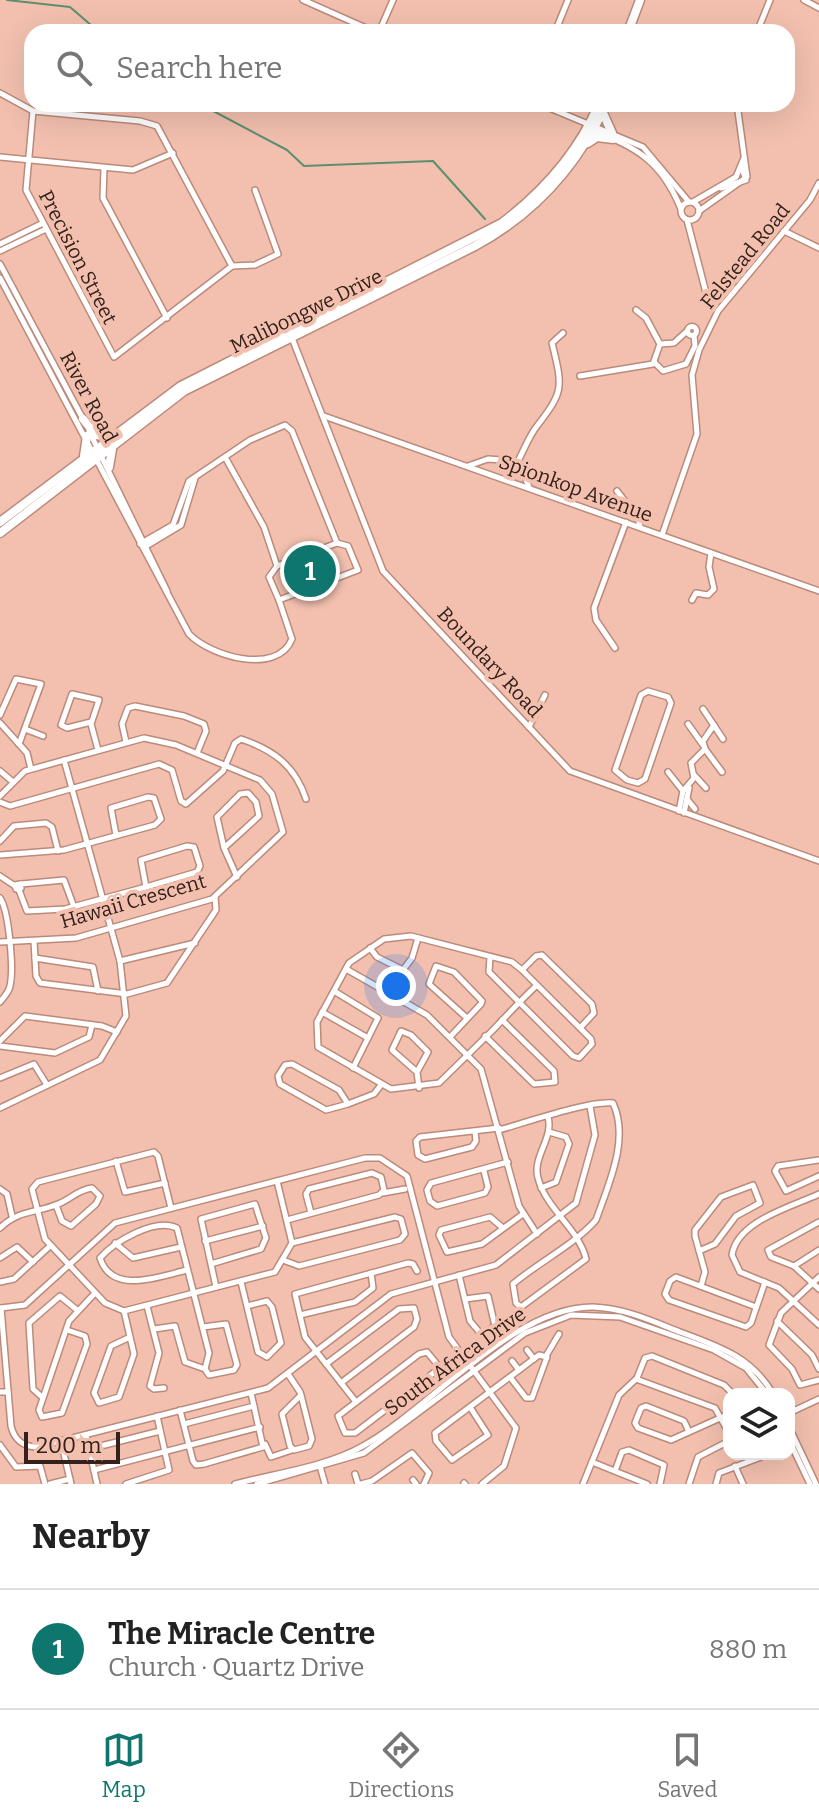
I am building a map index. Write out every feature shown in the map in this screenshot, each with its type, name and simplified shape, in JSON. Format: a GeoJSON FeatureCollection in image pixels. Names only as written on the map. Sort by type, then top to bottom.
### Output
{"type":"FeatureCollection","features":[{"type":"Feature","properties":{"kind":"main road"},"geometry":{"type":"LineString","coordinates":[[633,24],[643,0]]}},
{"type":"Feature","properties":{"kind":"main road","name":"Malibongwe Drive"},"geometry":{"type":"LineString","coordinates":[[492,233],[538,193],[563,166],[600,112]]}},
{"type":"Feature","properties":{"kind":"main road"},"geometry":{"type":"LineString","coordinates":[[585,145],[597,137],[612,136],[605,112]]}},
{"type":"Feature","properties":{"kind":"main road","name":"Malibongwe Drive"},"geometry":{"type":"LineString","coordinates":[[0,522],[85,462],[100,457],[118,437],[199,383],[289,333],[492,233],[542,197],[585,145],[590,126]]}},
{"type":"Feature","properties":{"kind":"main road"},"geometry":{"type":"LineString","coordinates":[[83,419],[96,435],[118,437],[110,451],[85,462],[87,436]]}},
{"type":"Feature","properties":{"kind":"main road","name":"Malibongwe Drive"},"geometry":{"type":"LineString","coordinates":[[0,533],[85,462]]}},
{"type":"Feature","properties":{"kind":"street"},"geometry":{"type":"LineString","coordinates":[[303,0],[358,24]]}},
{"type":"Feature","properties":{"kind":"street"},"geometry":{"type":"LineString","coordinates":[[381,24],[393,0]]}},
{"type":"Feature","properties":{"kind":"street"},"geometry":{"type":"LineString","coordinates":[[558,24],[568,0]]}},
{"type":"Feature","properties":{"kind":"street"},"geometry":{"type":"LineString","coordinates":[[760,24],[770,0]]}},
{"type":"Feature","properties":{"kind":"street"},"geometry":{"type":"LineString","coordinates":[[804,0],[817,5]]}},
{"type":"Feature","properties":{"kind":"street"},"geometry":{"type":"LineString","coordinates":[[0,93],[24,106]]}},
{"type":"Feature","properties":{"kind":"street","name":"Precision Street"},"geometry":{"type":"LineString","coordinates":[[33,112],[26,190],[42,227],[111,354],[114,357],[167,318]]}},
{"type":"Feature","properties":{"kind":"street"},"geometry":{"type":"LineString","coordinates":[[43,112],[148,122],[161,130],[232,266]]}},
{"type":"Feature","properties":{"kind":"street"},"geometry":{"type":"LineString","coordinates":[[558,112],[648,151],[699,211]]}},
{"type":"Feature","properties":{"kind":"street"},"geometry":{"type":"LineString","coordinates":[[738,112],[746,180]]}},
{"type":"Feature","properties":{"kind":"street"},"geometry":{"type":"LineString","coordinates":[[612,136],[650,159],[681,209],[693,232],[710,308]]}},
{"type":"Feature","properties":{"kind":"street"},"geometry":{"type":"LineString","coordinates":[[744,149],[742,168],[746,180]]}},
{"type":"Feature","properties":{"kind":"street"},"geometry":{"type":"LineString","coordinates":[[0,157],[136,170],[173,153]]}},
{"type":"Feature","properties":{"kind":"street"},"geometry":{"type":"LineString","coordinates":[[104,168],[103,198],[167,318],[232,266],[255,265],[278,254],[255,190]]}},
{"type":"Feature","properties":{"kind":"street"},"geometry":{"type":"LineString","coordinates":[[720,188],[742,168]]}},
{"type":"Feature","properties":{"kind":"street"},"geometry":{"type":"LineString","coordinates":[[681,209],[720,188],[746,180]]}},
{"type":"Feature","properties":{"kind":"street"},"geometry":{"type":"LineString","coordinates":[[693,232],[699,211],[746,180]]}},
{"type":"Feature","properties":{"kind":"street","name":"Felstead Road"},"geometry":{"type":"LineString","coordinates":[[662,535],[697,434],[692,371],[706,335],[718,311],[819,183]]}},
{"type":"Feature","properties":{"kind":"street"},"geometry":{"type":"LineString","coordinates":[[687,220],[696,218]]}},
{"type":"Feature","properties":{"kind":"street"},"geometry":{"type":"LineString","coordinates":[[0,262],[1,248],[42,227]]}},
{"type":"Feature","properties":{"kind":"street"},"geometry":{"type":"LineString","coordinates":[[784,231],[819,248]]}},
{"type":"Feature","properties":{"kind":"street","name":"River Road"},"geometry":{"type":"LineString","coordinates":[[0,262],[83,419],[189,634],[198,644],[237,658],[278,656],[288,649],[291,629],[279,600]]}},
{"type":"Feature","properties":{"kind":"street","name":"River Road"},"geometry":{"type":"LineString","coordinates":[[0,278],[100,457]]}},
{"type":"Feature","properties":{"kind":"street"},"geometry":{"type":"LineString","coordinates":[[0,284],[13,302]]}},
{"type":"Feature","properties":{"kind":"street"},"geometry":{"type":"LineString","coordinates":[[636,310],[646,318],[660,344],[655,363]]}},
{"type":"Feature","properties":{"kind":"street"},"geometry":{"type":"LineString","coordinates":[[660,344],[674,343],[692,332],[706,335]]}},
{"type":"Feature","properties":{"kind":"street"},"geometry":{"type":"LineString","coordinates":[[655,363],[663,371],[686,364],[695,346],[692,332]]}},
{"type":"Feature","properties":{"kind":"street","name":"Boundary Road"},"geometry":{"type":"LineString","coordinates":[[289,333],[383,571],[573,773],[819,861]]}},
{"type":"Feature","properties":{"kind":"street"},"geometry":{"type":"LineString","coordinates":[[518,461],[535,429],[557,400],[559,375],[552,343],[563,333]]}},
{"type":"Feature","properties":{"kind":"street"},"geometry":{"type":"LineString","coordinates":[[580,376],[655,363]]}},
{"type":"Feature","properties":{"kind":"street","name":"Spionkop Avenue"},"geometry":{"type":"LineString","coordinates":[[323,416],[819,591]]}},
{"type":"Feature","properties":{"kind":"street"},"geometry":{"type":"LineString","coordinates":[[144,545],[179,528],[196,477],[278,427],[290,427],[337,543]]}},
{"type":"Feature","properties":{"kind":"street"},"geometry":{"type":"LineString","coordinates":[[225,457],[264,527],[277,566]]}},
{"type":"Feature","properties":{"kind":"street"},"geometry":{"type":"LineString","coordinates":[[468,466],[488,459],[518,461]]}},
{"type":"Feature","properties":{"kind":"street"},"geometry":{"type":"LineString","coordinates":[[518,461],[529,488]]}},
{"type":"Feature","properties":{"kind":"street"},"geometry":{"type":"LineString","coordinates":[[617,491],[638,518],[640,527]]}},
{"type":"Feature","properties":{"kind":"street"},"geometry":{"type":"LineString","coordinates":[[615,648],[596,620],[594,608],[626,522]]}},
{"type":"Feature","properties":{"kind":"street"},"geometry":{"type":"LineString","coordinates":[[337,543],[348,546],[358,570],[279,600],[269,577],[277,566],[337,543]]}},
{"type":"Feature","properties":{"kind":"street"},"geometry":{"type":"LineString","coordinates":[[692,600],[696,593],[706,595],[714,589],[708,565],[711,553]]}},
{"type":"Feature","properties":{"kind":"street"},"geometry":{"type":"LineString","coordinates":[[0,715],[16,679],[39,682],[42,688],[19,744]]}},
{"type":"Feature","properties":{"kind":"street"},"geometry":{"type":"LineString","coordinates":[[658,692],[669,698],[670,708],[644,781],[627,780],[616,774],[615,768],[642,693],[658,692]]}},
{"type":"Feature","properties":{"kind":"street"},"geometry":{"type":"LineString","coordinates":[[91,722],[62,726],[61,720],[72,694],[98,699],[91,722],[98,750]]}},
{"type":"Feature","properties":{"kind":"street"},"geometry":{"type":"LineString","coordinates":[[529,727],[545,695]]}},
{"type":"Feature","properties":{"kind":"street"},"geometry":{"type":"LineString","coordinates":[[126,742],[122,724],[127,710],[135,706],[184,716],[204,724],[206,731],[197,753]]}},
{"type":"Feature","properties":{"kind":"street"},"geometry":{"type":"LineString","coordinates":[[703,709],[723,739]]}},
{"type":"Feature","properties":{"kind":"street"},"geometry":{"type":"LineString","coordinates":[[0,723],[27,753],[31,769]]}},
{"type":"Feature","properties":{"kind":"street"},"geometry":{"type":"LineString","coordinates":[[688,724],[722,772]]}},
{"type":"Feature","properties":{"kind":"street"},"geometry":{"type":"LineString","coordinates":[[706,788],[694,775],[691,763],[704,747],[714,725]]}},
{"type":"Feature","properties":{"kind":"street"},"geometry":{"type":"LineString","coordinates":[[25,729],[43,736]]}},
{"type":"Feature","properties":{"kind":"street","name":"Hawaii Crescent"},"geometry":{"type":"LineString","coordinates":[[0,799],[13,782],[31,769],[147,738],[197,753],[260,780],[270,791],[283,832],[215,897],[76,938],[0,942]]}},
{"type":"Feature","properties":{"kind":"street"},"geometry":{"type":"LineString","coordinates":[[0,799],[10,806],[161,764],[173,772],[181,801],[186,804],[226,765],[239,740],[272,752],[299,779],[306,799]]}},
{"type":"Feature","properties":{"kind":"street"},"geometry":{"type":"LineString","coordinates":[[0,1108],[101,1059],[126,1016],[120,961],[64,760]]}},
{"type":"Feature","properties":{"kind":"street"},"geometry":{"type":"LineString","coordinates":[[0,771],[13,782]]}},
{"type":"Feature","properties":{"kind":"street"},"geometry":{"type":"LineString","coordinates":[[668,772],[695,809]]}},
{"type":"Feature","properties":{"kind":"street"},"geometry":{"type":"LineString","coordinates":[[681,812],[694,775]]}},
{"type":"Feature","properties":{"kind":"street"},"geometry":{"type":"LineString","coordinates":[[623,792],[627,780]]}},
{"type":"Feature","properties":{"kind":"street"},"geometry":{"type":"LineString","coordinates":[[224,848],[259,817],[257,804],[248,793],[240,794],[217,817],[224,848],[237,877]]}},
{"type":"Feature","properties":{"kind":"street"},"geometry":{"type":"LineString","coordinates":[[0,855],[58,851],[88,844],[160,822],[154,798],[111,808],[116,835]]}},
{"type":"Feature","properties":{"kind":"street"},"geometry":{"type":"LineString","coordinates":[[0,841],[13,826],[48,824],[58,851]]}},
{"type":"Feature","properties":{"kind":"street"},"geometry":{"type":"LineString","coordinates":[[0,876],[18,887],[27,911],[74,907],[146,887],[197,872],[200,866],[194,847],[141,860],[146,887]]}},
{"type":"Feature","properties":{"kind":"street"},"geometry":{"type":"LineString","coordinates":[[18,887],[64,880],[74,907]]}},
{"type":"Feature","properties":{"kind":"street"},"geometry":{"type":"LineString","coordinates":[[34,941],[40,983],[124,993],[170,981],[217,908],[215,897]]}},
{"type":"Feature","properties":{"kind":"street"},"geometry":{"type":"LineString","coordinates":[[0,898],[6,909],[10,984],[0,1002]]}},
{"type":"Feature","properties":{"kind":"street"},"geometry":{"type":"LineString","coordinates":[[490,957],[488,970],[520,1002],[574,1057],[582,1056],[591,1047],[590,1037],[522,970],[514,963],[418,938],[387,938],[346,969],[316,1027],[318,1047],[381,1085],[395,1090],[437,1084],[485,1036],[502,1020],[520,1002],[537,985]]}},
{"type":"Feature","properties":{"kind":"street"},"geometry":{"type":"LineString","coordinates":[[370,948],[377,957],[403,970],[412,958],[418,938]]}},
{"type":"Feature","properties":{"kind":"street"},"geometry":{"type":"LineString","coordinates":[[120,961],[195,943]]}},
{"type":"Feature","properties":{"kind":"street"},"geometry":{"type":"LineString","coordinates":[[522,970],[537,955],[542,955],[592,1004],[594,1013],[580,1028]]}},
{"type":"Feature","properties":{"kind":"street"},"geometry":{"type":"LineString","coordinates":[[35,958],[93,967],[98,991]]}},
{"type":"Feature","properties":{"kind":"street"},"geometry":{"type":"LineString","coordinates":[[450,1037],[481,1004],[480,998],[454,972],[442,966],[435,967],[428,979],[429,985],[467,1018]]}},
{"type":"Feature","properties":{"kind":"street"},"geometry":{"type":"LineString","coordinates":[[346,969],[424,1013],[485,1074],[523,1214],[537,1234]]}},
{"type":"Feature","properties":{"kind":"street"},"geometry":{"type":"LineString","coordinates":[[334,991],[377,1015],[378,1022],[353,1068]]}},
{"type":"Feature","properties":{"kind":"street"},"geometry":{"type":"LineString","coordinates":[[322,1012],[368,1038]]}},
{"type":"Feature","properties":{"kind":"street"},"geometry":{"type":"LineString","coordinates":[[0,1044],[24,1016],[92,1025],[117,1032]]}},
{"type":"Feature","properties":{"kind":"street"},"geometry":{"type":"LineString","coordinates":[[485,1036],[532,1083],[540,1086],[555,1082],[554,1071],[502,1020]]}},
{"type":"Feature","properties":{"kind":"street"},"geometry":{"type":"LineString","coordinates":[[0,1078],[88,1038],[92,1025]]}},
{"type":"Feature","properties":{"kind":"street"},"geometry":{"type":"LineString","coordinates":[[417,1072],[392,1050],[401,1031],[411,1035],[428,1052],[417,1072],[419,1088]]}},
{"type":"Feature","properties":{"kind":"street"},"geometry":{"type":"LineString","coordinates":[[0,1044],[52,1053]]}},
{"type":"Feature","properties":{"kind":"street"},"geometry":{"type":"LineString","coordinates":[[34,1064],[47,1085]]}},
{"type":"Feature","properties":{"kind":"street"},"geometry":{"type":"LineString","coordinates":[[348,1104],[339,1090],[292,1064],[285,1065],[278,1076],[280,1084],[326,1110],[348,1104],[374,1094],[381,1085]]}},
{"type":"Feature","properties":{"kind":"street"},"geometry":{"type":"LineString","coordinates":[[475,1131],[476,1143],[472,1147],[425,1159],[418,1155],[418,1138],[475,1131],[499,1129],[590,1106],[613,1103],[619,1139],[596,1220],[574,1238],[513,1284],[517,1305],[525,1306],[586,1257],[574,1238],[559,1218],[541,1188],[536,1168],[549,1132],[548,1117]]}},
{"type":"Feature","properties":{"kind":"street"},"geometry":{"type":"LineString","coordinates":[[482,1481],[501,1469],[516,1428],[449,1337],[434,1282],[408,1180],[400,1169],[380,1158],[370,1157],[112,1224],[25,1305],[0,1308],[11,1426],[17,1439],[34,1447],[270,1387],[391,1294],[434,1282],[459,1275],[494,1266],[559,1218],[576,1203],[591,1152],[595,1131],[590,1106]]}},
{"type":"Feature","properties":{"kind":"street"},"geometry":{"type":"LineString","coordinates":[[541,1188],[556,1182],[569,1144],[566,1137],[549,1132]]}},
{"type":"Feature","properties":{"kind":"street"},"geometry":{"type":"LineString","coordinates":[[171,1208],[155,1152],[36,1183],[32,1189],[43,1236],[50,1246],[109,1306],[124,1311],[272,1273],[292,1243],[277,1181]]}},
{"type":"Feature","properties":{"kind":"street"},"geometry":{"type":"LineString","coordinates":[[819,1160],[778,1166],[775,1171],[787,1191],[819,1176]]}},
{"type":"Feature","properties":{"kind":"street"},"geometry":{"type":"LineString","coordinates":[[116,1161],[125,1192],[165,1183]]}},
{"type":"Feature","properties":{"kind":"street"},"geometry":{"type":"LineString","coordinates":[[484,1171],[488,1187],[485,1193],[437,1206],[430,1201],[427,1187],[431,1183],[508,1162]]}},
{"type":"Feature","properties":{"kind":"street"},"geometry":{"type":"LineString","coordinates":[[311,1213],[306,1194],[310,1189],[372,1173],[380,1176],[383,1193]]}},
{"type":"Feature","properties":{"kind":"street"},"geometry":{"type":"LineString","coordinates":[[699,1251],[713,1246],[736,1216],[760,1203],[753,1185],[746,1184],[717,1200],[694,1232],[699,1251],[705,1273],[701,1286]]}},
{"type":"Feature","properties":{"kind":"street"},"geometry":{"type":"LineString","coordinates":[[0,1189],[7,1194],[12,1216]]}},
{"type":"Feature","properties":{"kind":"street"},"geometry":{"type":"LineString","coordinates":[[0,1228],[12,1216],[56,1205],[72,1193],[88,1189],[96,1190],[100,1196],[96,1204],[71,1226],[62,1221],[56,1205]]}},
{"type":"Feature","properties":{"kind":"street"},"geometry":{"type":"LineString","coordinates":[[287,1220],[405,1189]]}},
{"type":"Feature","properties":{"kind":"street"},"geometry":{"type":"LineString","coordinates":[[819,1194],[752,1226],[737,1241],[732,1255],[736,1269],[765,1282],[794,1301],[819,1325]]}},
{"type":"Feature","properties":{"kind":"street"},"geometry":{"type":"LineString","coordinates":[[211,1264],[259,1251],[266,1240],[257,1206],[249,1204],[202,1218],[205,1241],[217,1288]]}},
{"type":"Feature","properties":{"kind":"street"},"geometry":{"type":"LineString","coordinates":[[503,1228],[490,1217],[439,1234],[442,1248],[447,1252],[482,1244],[523,1214]]}},
{"type":"Feature","properties":{"kind":"street"},"geometry":{"type":"LineString","coordinates":[[283,1260],[299,1266],[397,1241],[405,1234],[402,1221],[397,1217],[292,1243]]}},
{"type":"Feature","properties":{"kind":"street"},"geometry":{"type":"LineString","coordinates":[[819,1222],[769,1247],[771,1257],[794,1266],[819,1289]]}},
{"type":"Feature","properties":{"kind":"street"},"geometry":{"type":"LineString","coordinates":[[187,1270],[139,1282],[116,1276],[100,1258],[127,1235],[172,1225],[177,1228],[210,1356],[205,1369]]}},
{"type":"Feature","properties":{"kind":"street"},"geometry":{"type":"LineString","coordinates":[[205,1241],[263,1226]]}},
{"type":"Feature","properties":{"kind":"street"},"geometry":{"type":"LineString","coordinates":[[115,1243],[133,1258],[181,1247]]}},
{"type":"Feature","properties":{"kind":"street"},"geometry":{"type":"LineString","coordinates":[[0,1282],[14,1279],[50,1246]]}},
{"type":"Feature","properties":{"kind":"street"},"geometry":{"type":"LineString","coordinates":[[0,1258],[17,1247],[33,1262]]}},
{"type":"Feature","properties":{"kind":"street"},"geometry":{"type":"LineString","coordinates":[[794,1266],[797,1260],[819,1250]]}},
{"type":"Feature","properties":{"kind":"street"},"geometry":{"type":"LineString","coordinates":[[356,1402],[304,1335],[295,1297],[298,1292],[408,1263],[413,1264],[417,1271]]}},
{"type":"Feature","properties":{"kind":"street"},"geometry":{"type":"LineString","coordinates":[[299,1315],[357,1301],[373,1288],[371,1273]]}},
{"type":"Feature","properties":{"kind":"street"},"geometry":{"type":"LineString","coordinates":[[459,1275],[465,1299],[477,1332],[483,1334],[495,1326],[488,1296],[465,1299]]}},
{"type":"Feature","properties":{"kind":"street"},"geometry":{"type":"LineString","coordinates":[[756,1307],[674,1277],[665,1295],[669,1300],[744,1327],[749,1325],[756,1307],[765,1282]]}},
{"type":"Feature","properties":{"kind":"street"},"geometry":{"type":"LineString","coordinates":[[819,1277],[777,1321],[770,1346],[792,1369],[800,1385],[819,1380]]}},
{"type":"Feature","properties":{"kind":"street"},"geometry":{"type":"LineString","coordinates":[[241,1282],[258,1352],[267,1357],[281,1343],[272,1307],[267,1301],[247,1306]]}},
{"type":"Feature","properties":{"kind":"street"},"geometry":{"type":"LineString","coordinates":[[67,1330],[83,1335],[87,1340],[62,1413],[40,1416],[42,1397],[67,1330],[77,1310],[95,1293]]}},
{"type":"Feature","properties":{"kind":"street"},"geometry":{"type":"LineString","coordinates":[[42,1397],[34,1392],[29,1323],[60,1296],[77,1310]]}},
{"type":"Feature","properties":{"kind":"street"},"geometry":{"type":"LineString","coordinates":[[147,1306],[159,1353],[150,1386],[154,1389],[164,1388]]}},
{"type":"Feature","properties":{"kind":"street"},"geometry":{"type":"LineString","coordinates":[[326,1364],[397,1310],[409,1306],[414,1308],[417,1319],[414,1327],[341,1383]]}},
{"type":"Feature","properties":{"kind":"street"},"geometry":{"type":"LineString","coordinates":[[124,1311],[134,1354],[119,1397],[99,1403],[94,1393],[111,1346],[130,1337]]}},
{"type":"Feature","properties":{"kind":"street","name":"South Africa Drive"},"geometry":{"type":"LineString","coordinates":[[257,1484],[368,1450],[473,1368],[547,1322],[571,1315],[601,1313],[631,1320],[726,1356],[751,1373],[765,1388]]}},
{"type":"Feature","properties":{"kind":"street"},"geometry":{"type":"LineString","coordinates":[[777,1321],[812,1355],[819,1369]]}},
{"type":"Feature","properties":{"kind":"street"},"geometry":{"type":"LineString","coordinates":[[154,1329],[175,1326],[185,1362],[213,1375],[234,1370],[237,1365],[226,1324],[203,1327]]}},
{"type":"Feature","properties":{"kind":"street"},"geometry":{"type":"LineString","coordinates":[[470,1407],[488,1432],[466,1453],[450,1460],[436,1441],[435,1433],[534,1359],[546,1356],[559,1334]]}},
{"type":"Feature","properties":{"kind":"street"},"geometry":{"type":"LineString","coordinates":[[527,1350],[534,1359]]}},
{"type":"Feature","properties":{"kind":"street"},"geometry":{"type":"LineString","coordinates":[[422,1352],[428,1353],[437,1364],[434,1373],[349,1435],[337,1419],[356,1402],[422,1352]]}},
{"type":"Feature","properties":{"kind":"street"},"geometry":{"type":"LineString","coordinates":[[510,1377],[526,1398],[532,1398],[548,1363],[546,1356]]}},
{"type":"Feature","properties":{"kind":"street"},"geometry":{"type":"LineString","coordinates":[[583,1484],[619,1395],[636,1379],[645,1358],[652,1356],[727,1388]]}},
{"type":"Feature","properties":{"kind":"street"},"geometry":{"type":"LineString","coordinates":[[512,1361],[519,1370]]}},
{"type":"Feature","properties":{"kind":"street"},"geometry":{"type":"LineString","coordinates":[[251,1393],[264,1443],[271,1457],[309,1446],[313,1441],[301,1395],[288,1374]]}},
{"type":"Feature","properties":{"kind":"street"},"geometry":{"type":"LineString","coordinates":[[497,1374],[503,1382]]}},
{"type":"Feature","properties":{"kind":"street"},"geometry":{"type":"LineString","coordinates":[[636,1379],[710,1406],[722,1418],[689,1432],[668,1440],[638,1428],[635,1421],[642,1407],[648,1406],[684,1421],[689,1432]]}},
{"type":"Feature","properties":{"kind":"street"},"geometry":{"type":"LineString","coordinates":[[0,1392],[8,1392]]}},
{"type":"Feature","properties":{"kind":"street"},"geometry":{"type":"LineString","coordinates":[[472,1394],[478,1401]]}},
{"type":"Feature","properties":{"kind":"street"},"geometry":{"type":"LineString","coordinates":[[293,1450],[282,1412],[301,1395]]}},
{"type":"Feature","properties":{"kind":"street"},"geometry":{"type":"LineString","coordinates":[[795,1410],[819,1399]]}},
{"type":"Feature","properties":{"kind":"street"},"geometry":{"type":"LineString","coordinates":[[184,1424],[254,1406]]}},
{"type":"Feature","properties":{"kind":"street"},"geometry":{"type":"LineString","coordinates":[[457,1406],[462,1413]]}},
{"type":"Feature","properties":{"kind":"street"},"geometry":{"type":"LineString","coordinates":[[180,1410],[193,1461],[199,1465],[259,1450],[264,1443]]}},
{"type":"Feature","properties":{"kind":"street"},"geometry":{"type":"LineString","coordinates":[[126,1484],[167,1473],[169,1467],[157,1416]]}},
{"type":"Feature","properties":{"kind":"street"},"geometry":{"type":"LineString","coordinates":[[440,1417],[446,1425]]}},
{"type":"Feature","properties":{"kind":"street"},"geometry":{"type":"LineString","coordinates":[[94,1470],[260,1427]]}},
{"type":"Feature","properties":{"kind":"street"},"geometry":{"type":"LineString","coordinates":[[89,1449],[160,1431]]}},
{"type":"Feature","properties":{"kind":"street"},"geometry":{"type":"LineString","coordinates":[[86,1435],[97,1484]]}},
{"type":"Feature","properties":{"kind":"street"},"geometry":{"type":"LineString","coordinates":[[795,1440],[816,1484]]}},
{"type":"Feature","properties":{"kind":"street"},"geometry":{"type":"LineString","coordinates":[[0,1445],[16,1467],[40,1466],[48,1484],[70,1482],[61,1441]]}},
{"type":"Feature","properties":{"kind":"street"},"geometry":{"type":"LineString","coordinates":[[460,1444],[466,1453]]}},
{"type":"Feature","properties":{"kind":"street"},"geometry":{"type":"LineString","coordinates":[[689,1484],[698,1457],[723,1444]]}},
{"type":"Feature","properties":{"kind":"street"},"geometry":{"type":"LineString","coordinates":[[409,1445],[429,1473],[424,1484]]}},
{"type":"Feature","properties":{"kind":"street"},"geometry":{"type":"LineString","coordinates":[[615,1471],[622,1452],[628,1450],[664,1465],[660,1484]]}},
{"type":"Feature","properties":{"kind":"street"},"geometry":{"type":"LineString","coordinates":[[355,1474],[360,1484],[397,1459],[412,1453]]}},
{"type":"Feature","properties":{"kind":"street"},"geometry":{"type":"LineString","coordinates":[[795,1453],[810,1484]]}},
{"type":"Feature","properties":{"kind":"street"},"geometry":{"type":"LineString","coordinates":[[716,1484],[717,1474],[752,1460]]}},
{"type":"Feature","properties":{"kind":"street"},"geometry":{"type":"LineString","coordinates":[[494,1461],[501,1469]]}},
{"type":"Feature","properties":{"kind":"street"},"geometry":{"type":"LineString","coordinates":[[592,1462],[647,1484]]}},
{"type":"Feature","properties":{"kind":"street"},"geometry":{"type":"LineString","coordinates":[[320,1464],[325,1484]]}},
{"type":"Feature","properties":{"kind":"street","name":"South Africa Drive"},"geometry":{"type":"LineString","coordinates":[[235,1484],[320,1464]]}},
{"type":"Feature","properties":{"kind":"street"},"geometry":{"type":"LineString","coordinates":[[735,1466],[743,1484]]}},
{"type":"Feature","properties":{"kind":"waterway"},"geometry":{"type":"LineString","coordinates":[[7,0],[70,7],[90,24]]}},
{"type":"Feature","properties":{"kind":"waterway"},"geometry":{"type":"LineString","coordinates":[[215,112],[287,150],[304,166],[433,161],[485,219]]}},
{"type":"Feature","properties":{"kind":"place","name":"The Miracle Centre"},"geometry":{"type":"Point","coordinates":[310,571]}}]}
